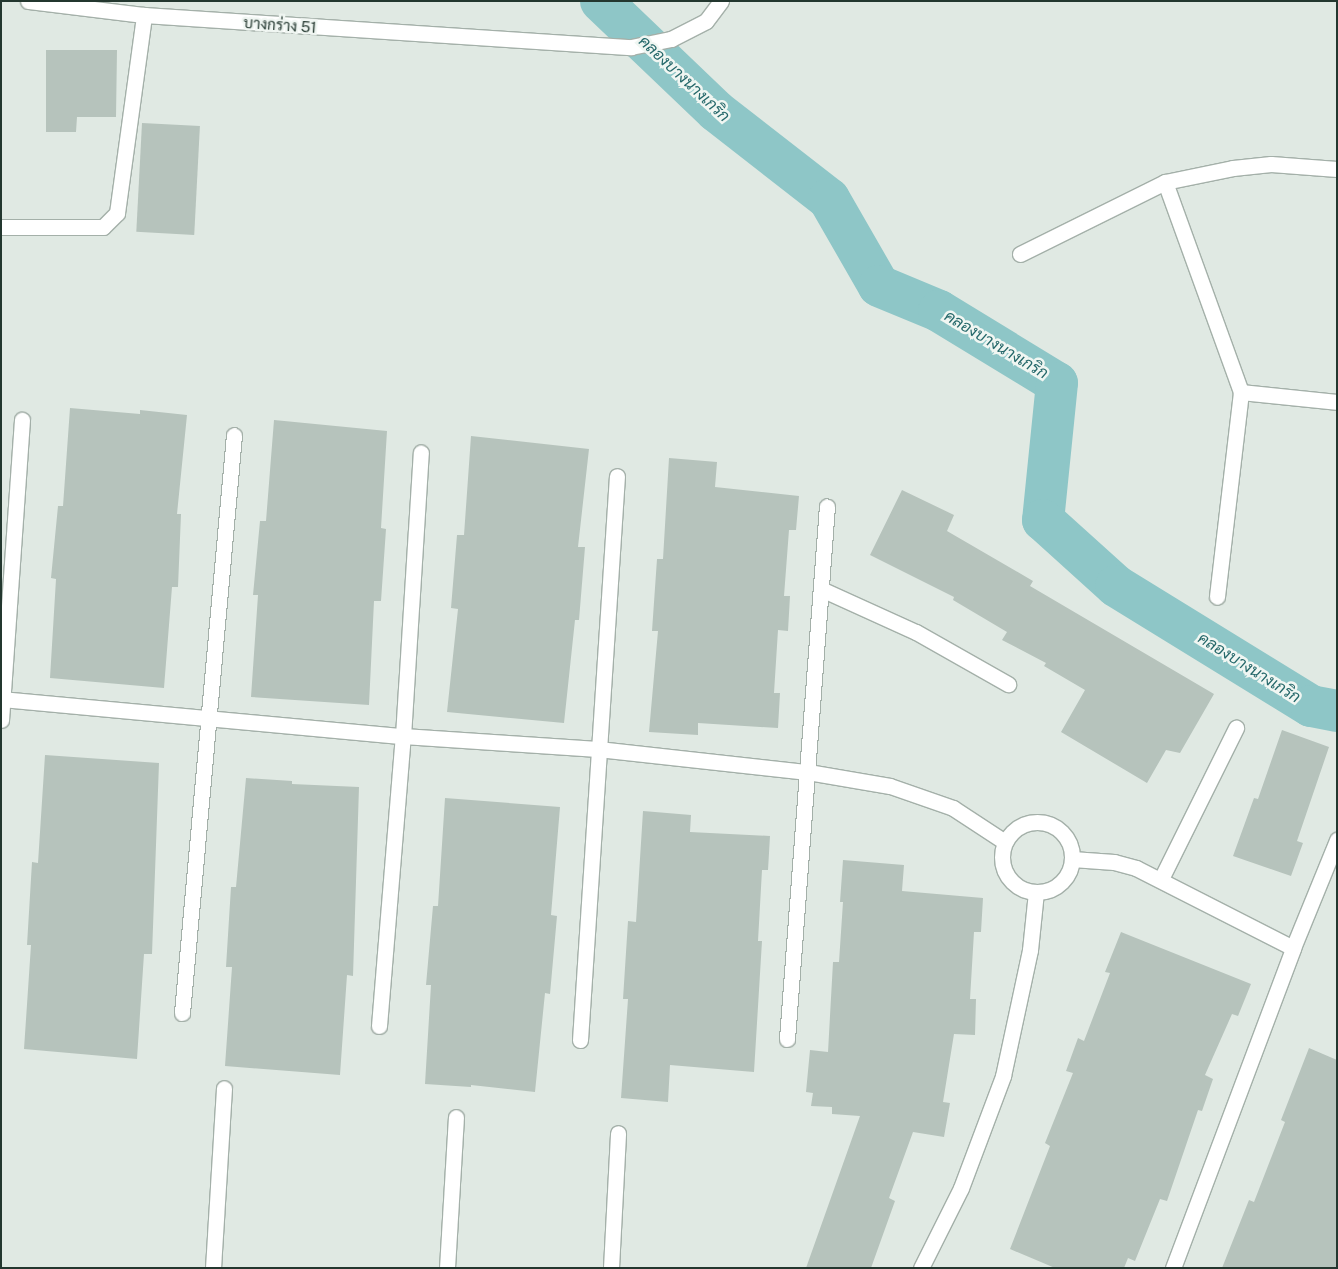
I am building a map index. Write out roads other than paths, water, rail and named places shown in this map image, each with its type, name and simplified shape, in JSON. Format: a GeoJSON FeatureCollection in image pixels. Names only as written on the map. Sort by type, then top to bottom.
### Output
{"type":"FeatureCollection","features":[{"type":"Feature","properties":{"kind":"street","name":"บางกร่าง 51"},"geometry":{"type":"LineString","coordinates":[[28,1],[144,16],[631,47],[671,39],[706,21],[721,1]]}},
{"type":"Feature","properties":{"kind":"street"},"geometry":{"type":"LineString","coordinates":[[1,227],[104,227],[117,213],[144,16]]}},
{"type":"Feature","properties":{"kind":"street"},"geometry":{"type":"LineString","coordinates":[[1020,254],[1165,182],[1232,168],[1271,164],[1337,169]]}},
{"type":"Feature","properties":{"kind":"street"},"geometry":{"type":"LineString","coordinates":[[1165,182],[1241,392],[1217,597]]}},
{"type":"Feature","properties":{"kind":"street"},"geometry":{"type":"LineString","coordinates":[[1241,392],[1337,402]]}},
{"type":"Feature","properties":{"kind":"street"},"geometry":{"type":"LineString","coordinates":[[1,720],[22,420]]}},
{"type":"Feature","properties":{"kind":"street"},"geometry":{"type":"LineString","coordinates":[[182,1013],[234,435]]}},
{"type":"Feature","properties":{"kind":"street"},"geometry":{"type":"LineString","coordinates":[[379,1026],[403,736],[421,453]]}},
{"type":"Feature","properties":{"kind":"street"},"geometry":{"type":"LineString","coordinates":[[580,1040],[617,476]]}},
{"type":"Feature","properties":{"kind":"street"},"geometry":{"type":"LineString","coordinates":[[787,1039],[826,506]]}},
{"type":"Feature","properties":{"kind":"street"},"geometry":{"type":"LineString","coordinates":[[821,589],[916,632],[1008,684]]}},
{"type":"Feature","properties":{"kind":"street"},"geometry":{"type":"LineString","coordinates":[[2,699],[403,736],[598,749],[808,772],[890,786],[953,808],[1005,842]]}},
{"type":"Feature","properties":{"kind":"street"},"geometry":{"type":"LineString","coordinates":[[1161,880],[1236,728]]}},
{"type":"Feature","properties":{"kind":"street"},"geometry":{"type":"LineString","coordinates":[[1038,822],[1052,825],[1062,833],[1070,845],[1072,858],[1069,872],[1061,883],[1049,890],[1036,892],[1022,889],[1011,881],[1004,869],[1002,856],[1005,842],[1014,831],[1025,824],[1038,822]]}},
{"type":"Feature","properties":{"kind":"street"},"geometry":{"type":"LineString","coordinates":[[1173,1268],[1292,948],[1337,840]]}},
{"type":"Feature","properties":{"kind":"street"},"geometry":{"type":"LineString","coordinates":[[1072,858],[1114,862],[1136,868],[1292,948]]}},
{"type":"Feature","properties":{"kind":"street"},"geometry":{"type":"LineString","coordinates":[[921,1268],[961,1188],[1003,1076],[1030,950],[1036,892]]}},
{"type":"Feature","properties":{"kind":"street"},"geometry":{"type":"LineString","coordinates":[[213,1268],[224,1088]]}},
{"type":"Feature","properties":{"kind":"street"},"geometry":{"type":"LineString","coordinates":[[447,1268],[456,1117]]}},
{"type":"Feature","properties":{"kind":"street"},"geometry":{"type":"LineString","coordinates":[[611,1268],[618,1134]]}},
{"type":"Feature","properties":{"kind":"waterway","name":"คลองบางนางเกริก"},"geometry":{"type":"LineString","coordinates":[[601,1],[716,111],[829,199],[879,286],[939,311],[1057,383],[1043,520],[1116,586],[1311,706],[1337,711]]}}]}
